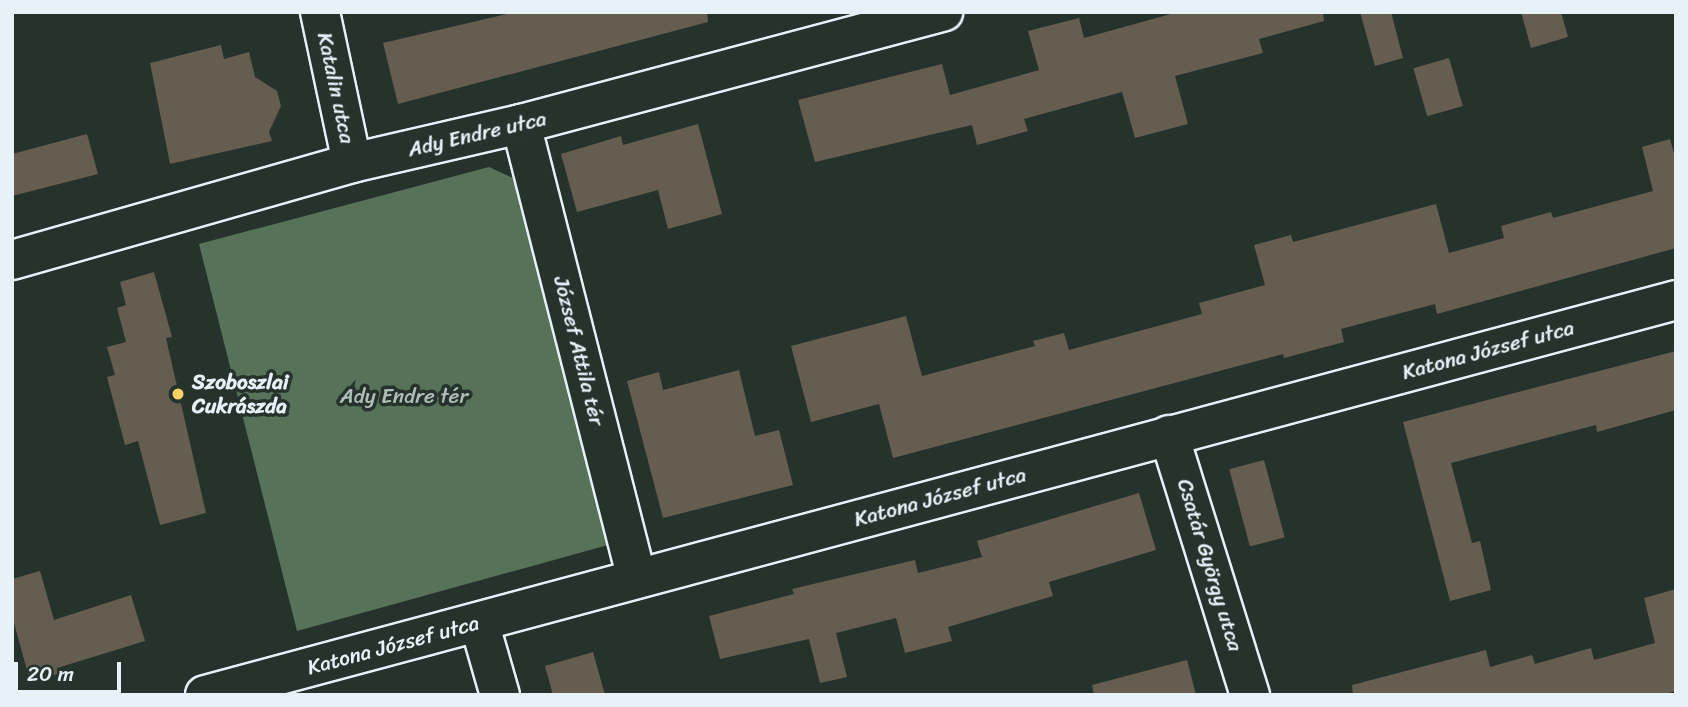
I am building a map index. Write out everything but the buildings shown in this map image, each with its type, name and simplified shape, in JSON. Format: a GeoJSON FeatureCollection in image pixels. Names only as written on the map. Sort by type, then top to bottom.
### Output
{"type":"FeatureCollection","features":[{"type":"Feature","properties":{"kind":"street","name":"Katalin utca"},"geometry":{"type":"LineString","coordinates":[[320,12],[352,163]]}},
{"type":"Feature","properties":{"kind":"street","name":"Ady Endre utca"},"geometry":{"type":"LineString","coordinates":[[12,260],[352,163],[521,124],[943,12]]}},
{"type":"Feature","properties":{"kind":"street","name":"József Attila tér"},"geometry":{"type":"LineString","coordinates":[[521,124],[637,578]]}},
{"type":"Feature","properties":{"kind":"street","name":"Katona József utca"},"geometry":{"type":"LineString","coordinates":[[205,695],[1676,300]]}},
{"type":"Feature","properties":{"kind":"street","name":"Csatár György utca"},"geometry":{"type":"LineString","coordinates":[[1169,435],[1250,695]]}},
{"type":"Feature","properties":{"kind":"street"},"geometry":{"type":"LineString","coordinates":[[479,622],[500,695]]}},
{"type":"Feature","properties":{"kind":"green space","name":"Ady Endre tér"},"geometry":{"type":"Polygon","coordinates":[[[489,167],[515,179],[608,545],[297,631],[199,244],[489,167]]]}},
{"type":"Feature","properties":{"kind":"place","name":"Szoboszlai Cukrászda"},"geometry":{"type":"Point","coordinates":[178,394]}}]}
